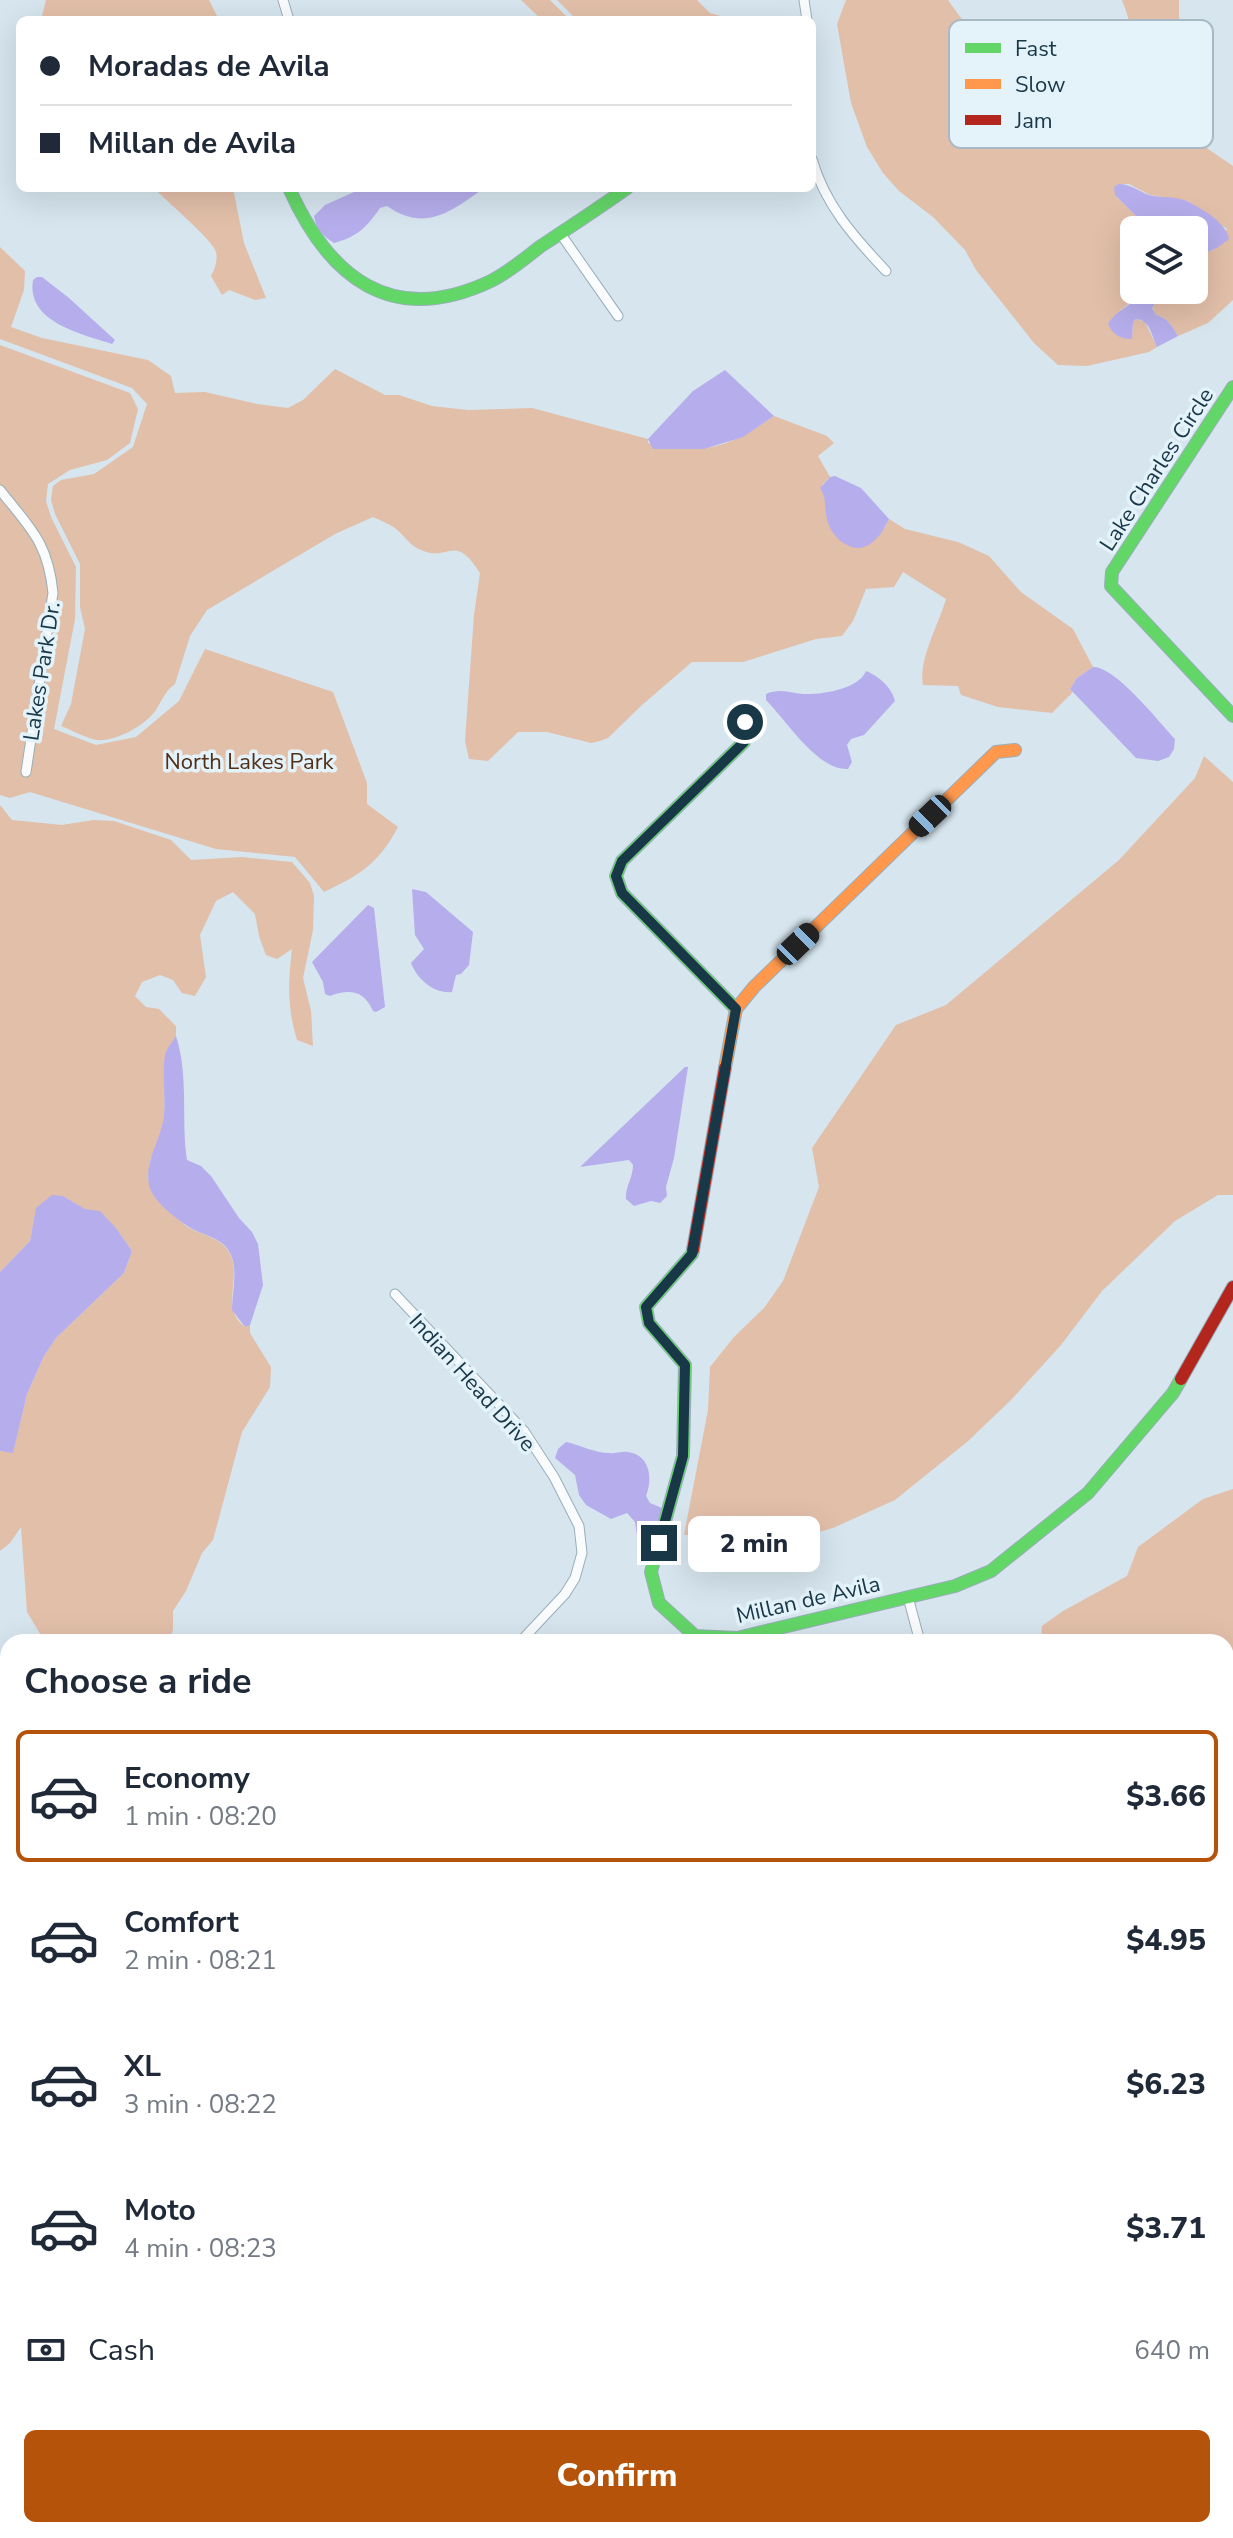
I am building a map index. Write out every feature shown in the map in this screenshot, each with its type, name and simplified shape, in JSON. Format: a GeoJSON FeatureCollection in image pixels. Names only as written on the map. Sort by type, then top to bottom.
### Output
{"type":"FeatureCollection","features":[{"type":"Feature","properties":{"kind":"street"},"geometry":{"type":"LineString","coordinates":[[816,170],[827,200],[849,232],[886,271]]}},
{"type":"Feature","properties":{"kind":"street"},"geometry":{"type":"LineString","coordinates":[[291,192],[304,226],[329,259],[361,282],[398,296],[424,299],[450,296],[491,281],[621,192]]}},
{"type":"Feature","properties":{"kind":"street"},"geometry":{"type":"LineString","coordinates":[[560,233],[618,316]]}},
{"type":"Feature","properties":{"kind":"street","name":"Lake Charles Circle"},"geometry":{"type":"LineString","coordinates":[[1233,387],[1112,572],[1111,586],[1233,716]]}},
{"type":"Feature","properties":{"kind":"street","name":"Lakes Park Dr."},"geometry":{"type":"LineString","coordinates":[[0,490],[39,540],[50,563],[53,593],[26,772]]}},
{"type":"Feature","properties":{"kind":"street"},"geometry":{"type":"LineString","coordinates":[[745,722],[744,742],[622,861],[616,876],[622,893],[736,1009],[754,987],[996,752],[1015,750]]}},
{"type":"Feature","properties":{"kind":"street","name":"Millan de Avila"},"geometry":{"type":"LineString","coordinates":[[693,1634],[659,1603],[651,1572],[683,1456],[685,1365],[649,1323],[646,1307],[692,1254],[736,1009]]}},
{"type":"Feature","properties":{"kind":"street","name":"Millan de Avila"},"geometry":{"type":"LineString","coordinates":[[754,1634],[955,1586],[991,1571],[1088,1493],[1173,1393],[1233,1287]]}},
{"type":"Feature","properties":{"kind":"street","name":"Indian Head Drive"},"geometry":{"type":"LineString","coordinates":[[395,1294],[524,1431],[554,1477],[579,1526],[582,1553],[575,1578],[531,1634]]}},
{"type":"Feature","properties":{"kind":"street"},"geometry":{"type":"LineString","coordinates":[[908,1597],[918,1634]]}},
{"type":"Feature","properties":{"kind":"green space"},"geometry":{"type":"Polygon","coordinates":[[[46,0],[209,0],[217,16],[42,16],[46,0]]]}},
{"type":"Feature","properties":{"kind":"green space"},"geometry":{"type":"Polygon","coordinates":[[[521,0],[550,0],[566,16],[538,16],[521,0]]]}},
{"type":"Feature","properties":{"kind":"green space"},"geometry":{"type":"Polygon","coordinates":[[[557,0],[697,0],[710,13],[720,16],[573,16],[557,0]]]}},
{"type":"Feature","properties":{"kind":"green space"},"geometry":{"type":"Polygon","coordinates":[[[846,0],[948,0],[963,20],[949,20],[949,148],[1207,148],[1233,166],[1233,300],[1208,323],[1178,336],[1167,320],[1156,315],[1152,307],[1155,304],[1208,304],[1208,252],[1217,248],[1227,229],[1188,201],[1150,195],[1129,184],[1119,184],[1115,195],[1136,216],[1120,216],[1120,304],[1128,304],[1116,314],[1132,339],[1133,322],[1136,319],[1145,322],[1157,347],[1149,352],[1087,366],[1058,365],[1034,343],[976,270],[965,250],[933,217],[899,191],[867,147],[851,103],[837,24],[846,0]]]}},
{"type":"Feature","properties":{"kind":"green space"},"geometry":{"type":"Polygon","coordinates":[[[1122,0],[1179,0],[1179,20],[1128,20],[1122,0]]]}},
{"type":"Feature","properties":{"kind":"green space"},"geometry":{"type":"Polygon","coordinates":[[[158,192],[234,192],[244,243],[266,298],[255,300],[229,290],[222,295],[211,276],[216,252],[158,192]]]}},
{"type":"Feature","properties":{"kind":"green space"},"geometry":{"type":"Polygon","coordinates":[[[0,247],[25,271],[24,290],[11,327],[42,338],[148,360],[171,376],[175,393],[205,392],[288,408],[303,400],[335,369],[385,395],[399,395],[432,406],[468,410],[532,408],[668,447],[700,449],[729,442],[774,416],[827,436],[834,443],[818,456],[830,477],[822,485],[830,522],[846,544],[885,528],[889,519],[905,529],[958,542],[989,556],[1021,592],[1073,629],[1093,667],[1077,678],[1070,689],[1073,692],[1052,713],[998,707],[961,695],[958,686],[923,685],[926,653],[946,599],[903,572],[894,587],[866,589],[853,621],[842,636],[816,639],[743,662],[692,662],[608,738],[591,743],[547,732],[518,732],[488,761],[469,759],[465,741],[480,573],[464,554],[421,550],[394,527],[373,517],[335,534],[207,610],[190,636],[175,684],[153,714],[142,724],[119,736],[104,740],[88,738],[61,726],[71,704],[85,629],[80,607],[80,564],[55,514],[51,500],[53,486],[61,480],[94,474],[133,447],[147,404],[132,388],[0,339],[0,247]]]}},
{"type":"Feature","properties":{"kind":"green space","name":"North Lakes Park"},"geometry":{"type":"Polygon","coordinates":[[[0,345],[130,393],[138,409],[130,443],[107,460],[70,470],[48,484],[46,501],[51,517],[76,567],[75,619],[54,729],[96,745],[136,737],[179,701],[205,649],[333,692],[367,783],[367,804],[398,827],[376,859],[348,880],[324,892],[295,857],[216,849],[30,792],[10,798],[0,795],[0,345]]]}},
{"type":"Feature","properties":{"kind":"green space"},"geometry":{"type":"Polygon","coordinates":[[[1204,756],[1233,782],[1233,1195],[1218,1195],[1175,1221],[1102,1291],[1061,1345],[1011,1400],[967,1442],[895,1500],[833,1528],[809,1535],[781,1538],[684,1535],[708,1410],[710,1367],[734,1337],[764,1308],[783,1281],[819,1187],[812,1148],[896,1025],[946,1005],[1119,860],[1195,778],[1204,756]]]}},
{"type":"Feature","properties":{"kind":"green space"},"geometry":{"type":"Polygon","coordinates":[[[0,805],[12,820],[62,825],[93,820],[114,821],[171,840],[191,860],[242,857],[292,862],[310,883],[314,896],[313,930],[303,978],[311,1011],[313,1046],[297,1040],[291,1016],[292,949],[277,959],[266,955],[255,914],[233,892],[216,901],[200,935],[206,977],[195,996],[182,993],[173,980],[160,975],[142,982],[135,996],[146,1007],[159,1009],[176,1026],[176,1036],[166,1053],[160,1142],[150,1160],[148,1180],[185,1225],[217,1240],[227,1249],[233,1265],[234,1311],[245,1327],[250,1325],[250,1333],[271,1367],[270,1387],[242,1432],[213,1540],[202,1553],[186,1591],[173,1611],[171,1634],[40,1634],[27,1612],[21,1527],[0,1551],[0,1451],[13,1452],[27,1394],[44,1356],[56,1338],[124,1273],[132,1251],[116,1228],[63,1196],[36,1209],[30,1241],[0,1272],[0,805]]]}},
{"type":"Feature","properties":{"kind":"green space"},"geometry":{"type":"Polygon","coordinates":[[[1233,1489],[1233,1634],[1042,1634],[1042,1626],[1063,1611],[1127,1576],[1138,1547],[1203,1499],[1233,1489]]]}},
{"type":"Feature","properties":{"kind":"shaded area"},"geometry":{"type":"Polygon","coordinates":[[[1119,184],[1131,186],[1149,195],[1187,201],[1218,222],[1229,239],[1208,252],[1208,216],[1136,216],[1115,195],[1114,187],[1119,184]]]}},
{"type":"Feature","properties":{"kind":"shaded area"},"geometry":{"type":"Polygon","coordinates":[[[354,192],[478,192],[449,211],[426,218],[401,214],[387,206],[380,208],[361,230],[334,243],[316,225],[314,216],[325,205],[354,192]]]}},
{"type":"Feature","properties":{"kind":"shaded area"},"geometry":{"type":"Polygon","coordinates":[[[42,277],[69,298],[115,340],[112,344],[58,324],[47,316],[33,294],[33,280],[42,277]]]}},
{"type":"Feature","properties":{"kind":"shaded area"},"geometry":{"type":"Polygon","coordinates":[[[1130,304],[1155,304],[1152,308],[1156,315],[1167,320],[1178,336],[1157,347],[1150,329],[1136,319],[1132,339],[1117,336],[1108,323],[1130,304]]]}},
{"type":"Feature","properties":{"kind":"shaded area"},"geometry":{"type":"Polygon","coordinates":[[[725,370],[774,416],[743,437],[704,449],[653,449],[648,439],[693,391],[725,370]]]}},
{"type":"Feature","properties":{"kind":"shaded area"},"geometry":{"type":"Polygon","coordinates":[[[835,476],[861,488],[889,519],[879,536],[864,547],[846,545],[829,525],[820,488],[835,476]]]}},
{"type":"Feature","properties":{"kind":"shaded area"},"geometry":{"type":"Polygon","coordinates":[[[1093,667],[1113,675],[1175,739],[1169,757],[1158,761],[1136,758],[1070,689],[1077,678],[1093,667]]]}},
{"type":"Feature","properties":{"kind":"shaded area"},"geometry":{"type":"Polygon","coordinates":[[[866,671],[884,683],[895,701],[864,735],[851,739],[847,745],[852,762],[848,769],[825,762],[814,753],[766,700],[766,694],[776,691],[811,694],[839,690],[856,682],[866,671]]]}},
{"type":"Feature","properties":{"kind":"shaded area"},"geometry":{"type":"Polygon","coordinates":[[[412,889],[426,892],[473,932],[469,965],[456,975],[452,992],[439,991],[427,984],[417,975],[411,963],[424,949],[415,935],[412,889]]]}},
{"type":"Feature","properties":{"kind":"shaded area"},"geometry":{"type":"Polygon","coordinates":[[[368,905],[374,908],[385,1007],[376,1012],[355,993],[325,994],[323,982],[312,962],[368,905]]]}},
{"type":"Feature","properties":{"kind":"shaded area"},"geometry":{"type":"Polygon","coordinates":[[[176,1036],[184,1082],[187,1160],[201,1166],[211,1176],[258,1244],[263,1285],[250,1325],[245,1327],[232,1310],[234,1268],[227,1249],[176,1217],[159,1202],[149,1185],[149,1167],[164,1114],[165,1058],[176,1036]]]}},
{"type":"Feature","properties":{"kind":"shaded area"},"geometry":{"type":"Polygon","coordinates":[[[688,1067],[674,1158],[666,1187],[667,1196],[660,1203],[651,1201],[634,1206],[626,1199],[633,1170],[629,1160],[580,1167],[688,1067]]]}},
{"type":"Feature","properties":{"kind":"shaded area"},"geometry":{"type":"Polygon","coordinates":[[[52,1195],[63,1196],[85,1209],[100,1211],[132,1251],[124,1273],[56,1338],[44,1356],[27,1394],[13,1453],[0,1451],[0,1272],[30,1241],[36,1208],[52,1195]]]}},
{"type":"Feature","properties":{"kind":"shaded area"},"geometry":{"type":"Polygon","coordinates":[[[566,1442],[604,1453],[628,1452],[645,1462],[649,1475],[646,1496],[650,1503],[662,1508],[657,1529],[645,1543],[638,1543],[635,1522],[627,1513],[611,1519],[586,1505],[579,1495],[575,1475],[555,1458],[558,1449],[566,1442]]]}},
{"type":"Feature","properties":{"kind":"traffic: fast"},"geometry":{"type":"LineString","coordinates":[[291,192],[305,220],[344,269],[368,286],[394,296],[423,299],[456,294],[491,281],[621,192]]}},
{"type":"Feature","properties":{"kind":"traffic: fast"},"geometry":{"type":"LineString","coordinates":[[1233,387],[1112,572],[1111,586],[1233,716]]}},
{"type":"Feature","properties":{"kind":"traffic: fast"},"geometry":{"type":"LineString","coordinates":[[736,1009],[622,893],[616,876],[622,861],[744,742],[745,722]]}},
{"type":"Feature","properties":{"kind":"traffic: fast"},"geometry":{"type":"LineString","coordinates":[[693,1250],[646,1307],[649,1323],[685,1365],[683,1456],[651,1572],[659,1603],[693,1634]]}},
{"type":"Feature","properties":{"kind":"traffic: fast"},"geometry":{"type":"LineString","coordinates":[[754,1634],[955,1586],[991,1571],[1088,1493],[1173,1393],[1181,1379]]}},
{"type":"Feature","properties":{"kind":"traffic: slow"},"geometry":{"type":"LineString","coordinates":[[725,1068],[736,1009],[754,987],[996,752],[1015,750]]}},
{"type":"Feature","properties":{"kind":"traffic: jam"},"geometry":{"type":"LineString","coordinates":[[693,1250],[725,1068]]}},
{"type":"Feature","properties":{"kind":"traffic: jam"},"geometry":{"type":"LineString","coordinates":[[1181,1379],[1233,1287]]}},
{"type":"Feature","properties":{"kind":"route"},"geometry":{"type":"LineString","coordinates":[[659,1543],[683,1456],[685,1365],[649,1323],[646,1307],[692,1254],[736,1009],[622,893],[616,876],[622,861],[744,742],[745,722]]}}]}
